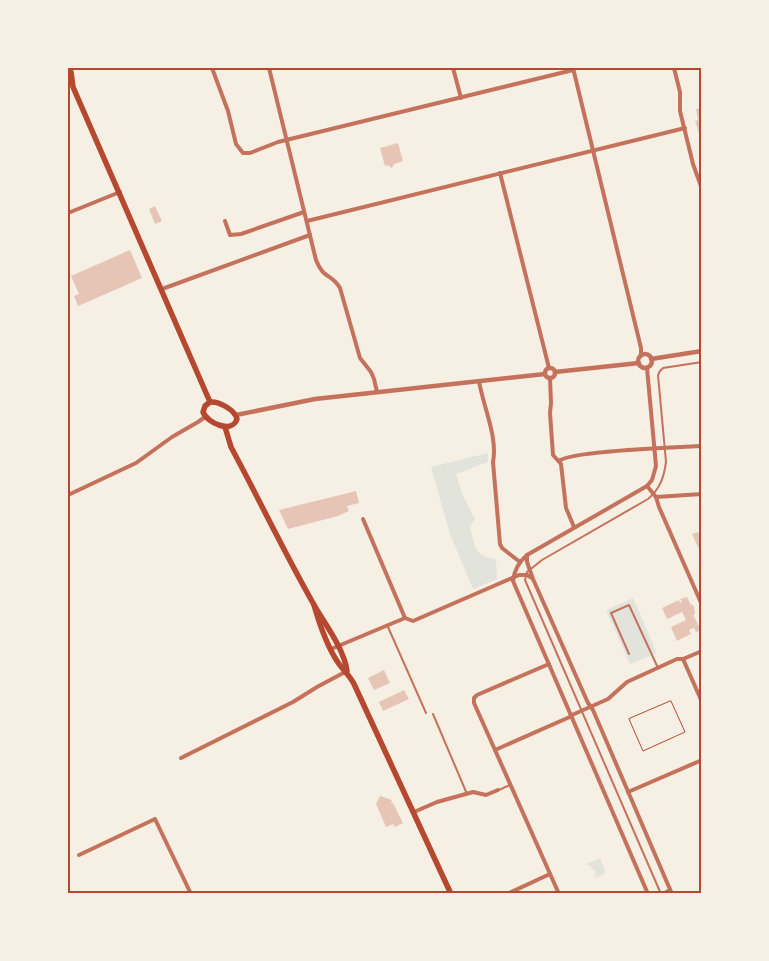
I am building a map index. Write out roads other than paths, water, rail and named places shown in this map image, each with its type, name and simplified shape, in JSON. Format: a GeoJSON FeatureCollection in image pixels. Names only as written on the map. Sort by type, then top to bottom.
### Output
{"type":"FeatureCollection","features":[{"type":"Feature","properties":{"kind":"main road"},"geometry":{"type":"LineString","coordinates":[[70,72],[73,87],[210,402]]}},
{"type":"Feature","properties":{"kind":"main road"},"geometry":{"type":"LineString","coordinates":[[68,82],[73,87]]}},
{"type":"Feature","properties":{"kind":"main road"},"geometry":{"type":"LineString","coordinates":[[210,402],[214,402],[236,415],[235,424],[225,427],[205,417],[203,412],[205,406],[210,402]]}},
{"type":"Feature","properties":{"kind":"main road"},"geometry":{"type":"LineString","coordinates":[[225,427],[231,447],[346,663],[346,671]]}},
{"type":"Feature","properties":{"kind":"main road"},"geometry":{"type":"LineString","coordinates":[[314,606],[319,627],[340,666],[346,671],[356,689],[451,894]]}},
{"type":"Feature","properties":{"kind":"street"},"geometry":{"type":"LineString","coordinates":[[212,68],[228,111],[236,144],[243,153],[250,153],[278,142],[573,69],[641,348],[639,364]]}},
{"type":"Feature","properties":{"kind":"street"},"geometry":{"type":"LineString","coordinates":[[269,68],[319,268],[324,274],[338,283],[360,358],[371,372],[377,392]]}},
{"type":"Feature","properties":{"kind":"street"},"geometry":{"type":"LineString","coordinates":[[453,68],[461,98]]}},
{"type":"Feature","properties":{"kind":"street"},"geometry":{"type":"LineString","coordinates":[[674,68],[680,92],[680,111],[693,164],[702,189]]}},
{"type":"Feature","properties":{"kind":"street"},"geometry":{"type":"LineString","coordinates":[[307,221],[684,128]]}},
{"type":"Feature","properties":{"kind":"street"},"geometry":{"type":"LineString","coordinates":[[500,173],[549,368],[555,372],[639,364],[643,368],[647,368]]}},
{"type":"Feature","properties":{"kind":"street"},"geometry":{"type":"LineString","coordinates":[[68,213],[120,192]]}},
{"type":"Feature","properties":{"kind":"street"},"geometry":{"type":"LineString","coordinates":[[225,222],[230,235],[241,234],[304,212]]}},
{"type":"Feature","properties":{"kind":"street"},"geometry":{"type":"LineString","coordinates":[[162,289],[310,235]]}},
{"type":"Feature","properties":{"kind":"street"},"geometry":{"type":"LineString","coordinates":[[651,360],[702,351]]}},
{"type":"Feature","properties":{"kind":"street"},"geometry":{"type":"LineString","coordinates":[[641,356],[647,355],[651,360]]}},
{"type":"Feature","properties":{"kind":"street"},"geometry":{"type":"LineString","coordinates":[[648,894],[514,585],[513,577],[520,562],[527,555],[647,486],[652,480],[656,466],[647,368],[651,364],[651,360]]}},
{"type":"Feature","properties":{"kind":"street"},"geometry":{"type":"LineString","coordinates":[[545,374],[549,368]]}},
{"type":"Feature","properties":{"kind":"street"},"geometry":{"type":"LineString","coordinates":[[550,378],[554,376],[555,372]]}},
{"type":"Feature","properties":{"kind":"street"},"geometry":{"type":"LineString","coordinates":[[236,415],[315,399],[545,374],[550,378]]}},
{"type":"Feature","properties":{"kind":"street"},"geometry":{"type":"LineString","coordinates":[[550,378],[552,447],[554,457],[559,461],[562,468],[566,508],[574,527]]}},
{"type":"Feature","properties":{"kind":"street"},"geometry":{"type":"LineString","coordinates":[[479,381],[482,400],[487,408],[494,454],[493,462],[500,544],[502,548],[520,562]]}},
{"type":"Feature","properties":{"kind":"street"},"geometry":{"type":"LineString","coordinates":[[68,495],[136,462],[205,417]]}},
{"type":"Feature","properties":{"kind":"street"},"geometry":{"type":"LineString","coordinates":[[559,461],[566,457],[654,448],[702,446]]}},
{"type":"Feature","properties":{"kind":"street"},"geometry":{"type":"LineString","coordinates":[[647,486],[655,495],[702,605]]}},
{"type":"Feature","properties":{"kind":"street"},"geometry":{"type":"LineString","coordinates":[[655,495],[702,494]]}},
{"type":"Feature","properties":{"kind":"street"},"geometry":{"type":"LineString","coordinates":[[363,519],[405,618]]}},
{"type":"Feature","properties":{"kind":"street"},"geometry":{"type":"LineString","coordinates":[[527,555],[529,570],[671,892],[662,894]]}},
{"type":"Feature","properties":{"kind":"street"},"geometry":{"type":"LineString","coordinates":[[331,649],[405,618],[413,621],[513,577],[519,575],[533,579]]}},
{"type":"Feature","properties":{"kind":"street"},"geometry":{"type":"LineString","coordinates":[[495,750],[591,707],[612,696],[627,682],[677,659],[683,659],[702,650]]}},
{"type":"Feature","properties":{"kind":"street"},"geometry":{"type":"LineString","coordinates":[[683,659],[702,702]]}},
{"type":"Feature","properties":{"kind":"street"},"geometry":{"type":"LineString","coordinates":[[549,664],[478,695],[474,698],[474,703],[559,894]]}},
{"type":"Feature","properties":{"kind":"street"},"geometry":{"type":"LineString","coordinates":[[181,758],[293,702],[346,671]]}},
{"type":"Feature","properties":{"kind":"street"},"geometry":{"type":"LineString","coordinates":[[628,792],[702,760]]}},
{"type":"Feature","properties":{"kind":"street"},"geometry":{"type":"LineString","coordinates":[[414,812],[467,794],[477,792],[486,795],[498,790]]}},
{"type":"Feature","properties":{"kind":"street"},"geometry":{"type":"LineString","coordinates":[[79,855],[155,819],[190,892]]}},
{"type":"Feature","properties":{"kind":"street"},"geometry":{"type":"LineString","coordinates":[[507,894],[550,874]]}},
{"type":"Feature","properties":{"kind":"lane"},"geometry":{"type":"LineString","coordinates":[[662,894],[525,580],[529,570],[542,560],[655,495],[664,475],[666,462],[658,375],[663,368],[702,362]]}},
{"type":"Feature","properties":{"kind":"lane"},"geometry":{"type":"LineString","coordinates":[[630,654],[611,613],[629,605],[658,668]]}},
{"type":"Feature","properties":{"kind":"lane"},"geometry":{"type":"LineString","coordinates":[[387,626],[426,714]]}},
{"type":"Feature","properties":{"kind":"lane"},"geometry":{"type":"LineString","coordinates":[[433,714],[467,794]]}},
{"type":"Feature","properties":{"kind":"lane"},"geometry":{"type":"LineString","coordinates":[[498,790],[510,785]]}}]}
